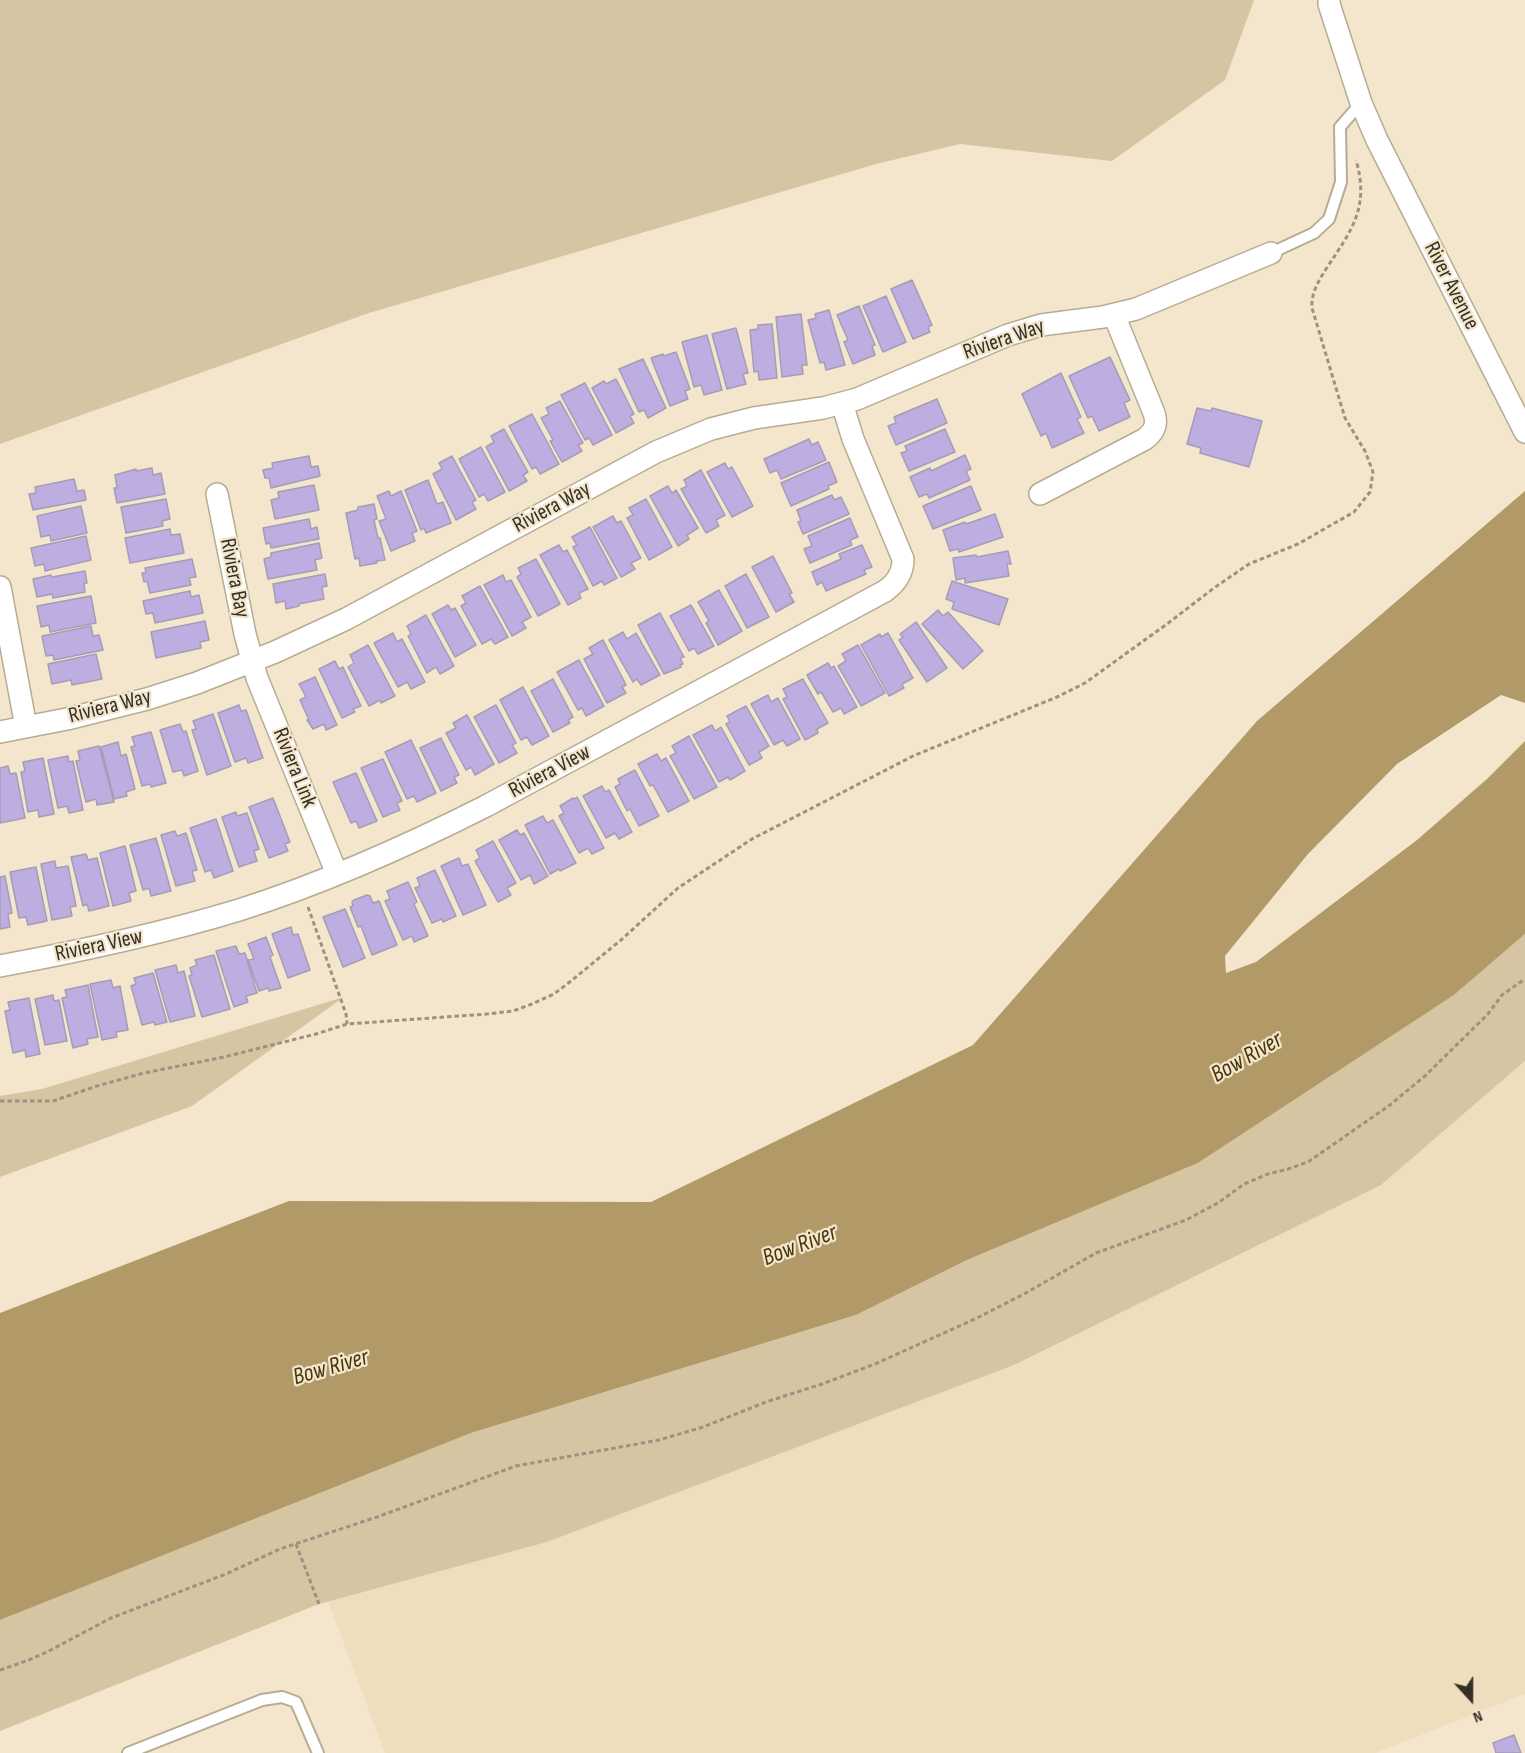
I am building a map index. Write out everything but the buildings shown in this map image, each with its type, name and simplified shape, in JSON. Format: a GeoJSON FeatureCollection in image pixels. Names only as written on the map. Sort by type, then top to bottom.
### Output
{"type":"FeatureCollection","features":[{"type":"Feature","properties":{"kind":"street","name":"River Avenue"},"geometry":{"type":"LineString","coordinates":[[1329,0],[1361,103],[1377,140],[1525,432]]}},
{"type":"Feature","properties":{"kind":"street","name":"Riviera Way"},"geometry":{"type":"LineString","coordinates":[[0,732],[67,719],[147,699],[197,683],[252,661],[346,618],[656,452],[711,429],[776,414],[823,408],[842,403],[872,393],[1025,330],[1114,315],[1156,302],[1270,253]]}},
{"type":"Feature","properties":{"kind":"street"},"geometry":{"type":"LineString","coordinates":[[1040,494],[1145,439],[1155,428],[1157,421],[1114,315]]}},
{"type":"Feature","properties":{"kind":"street","name":"Riviera View"},"geometry":{"type":"LineString","coordinates":[[0,966],[82,951],[149,935],[240,909],[337,874],[427,835],[486,806],[877,596],[891,586],[901,573],[903,559],[853,439],[842,403]]}},
{"type":"Feature","properties":{"kind":"street","name":"Riviera Bay"},"geometry":{"type":"LineString","coordinates":[[217,494],[252,661]]}},
{"type":"Feature","properties":{"kind":"street"},"geometry":{"type":"LineString","coordinates":[[0,587],[26,727]]}},
{"type":"Feature","properties":{"kind":"street","name":"Riviera Link"},"geometry":{"type":"LineString","coordinates":[[252,661],[337,874]]}},
{"type":"Feature","properties":{"kind":"lane"},"geometry":{"type":"LineString","coordinates":[[1270,253],[1314,233],[1329,219],[1341,182],[1340,127],[1361,103]]}},
{"type":"Feature","properties":{"kind":"lane"},"geometry":{"type":"LineString","coordinates":[[128,1753],[262,1700],[282,1697],[296,1702],[318,1753]]}},
{"type":"Feature","properties":{"kind":"path"},"geometry":{"type":"LineString","coordinates":[[0,1101],[53,1101],[144,1073],[225,1057],[347,1024],[487,1014],[513,1011],[532,1004],[554,994],[621,940],[678,888],[752,839],[913,756],[1058,697],[1085,683],[1250,564],[1299,544],[1354,512],[1370,492],[1373,471],[1365,452],[1345,418],[1312,308],[1312,298],[1321,278],[1355,224],[1361,190],[1356,159]]}},
{"type":"Feature","properties":{"kind":"path"},"geometry":{"type":"LineString","coordinates":[[306,903],[346,1014],[347,1024]]}},
{"type":"Feature","properties":{"kind":"path"},"geometry":{"type":"LineString","coordinates":[[0,1670],[30,1660],[111,1618],[226,1574],[296,1544],[516,1466],[659,1440],[703,1427],[766,1402],[875,1364],[975,1319],[1095,1253],[1186,1220],[1210,1208],[1244,1184],[1268,1173],[1308,1162],[1390,1105],[1426,1075],[1488,1014],[1502,995],[1525,980]]}},
{"type":"Feature","properties":{"kind":"path"},"geometry":{"type":"LineString","coordinates":[[296,1544],[320,1604]]}},
{"type":"Feature","properties":{"kind":"shaded area"},"geometry":{"type":"Polygon","coordinates":[[[0,0],[1254,0],[1225,80],[1112,161],[960,144],[876,164],[369,313],[0,444],[0,0]]]}},
{"type":"Feature","properties":{"kind":"shaded area"},"geometry":{"type":"Polygon","coordinates":[[[1525,934],[1525,1061],[1381,1185],[1014,1365],[547,1542],[319,1604],[0,1731],[0,1620],[471,1433],[856,1315],[967,1260],[1198,1163],[1454,995],[1525,934]]]}},
{"type":"Feature","properties":{"kind":"shaded area"},"geometry":{"type":"Polygon","coordinates":[[[344,997],[192,1106],[0,1177],[0,1096],[42,1089],[344,997]]]}},
{"type":"Feature","properties":{"kind":"shaded area"},"geometry":{"type":"Polygon","coordinates":[[[1525,1061],[1525,1694],[1375,1753],[385,1753],[328,1601],[547,1542],[1014,1365],[1381,1185],[1525,1061]]]}},
{"type":"Feature","properties":{"kind":"water","name":"Bow River"},"geometry":{"type":"Polygon","coordinates":[[[1525,491],[1525,703],[1501,695],[1397,764],[1308,854],[1225,956],[1226,973],[1256,962],[1417,840],[1487,779],[1525,741],[1525,934],[1454,995],[1198,1163],[967,1260],[856,1315],[471,1433],[0,1620],[0,1313],[289,1201],[651,1202],[973,1045],[1257,721],[1525,491]]]}}]}
